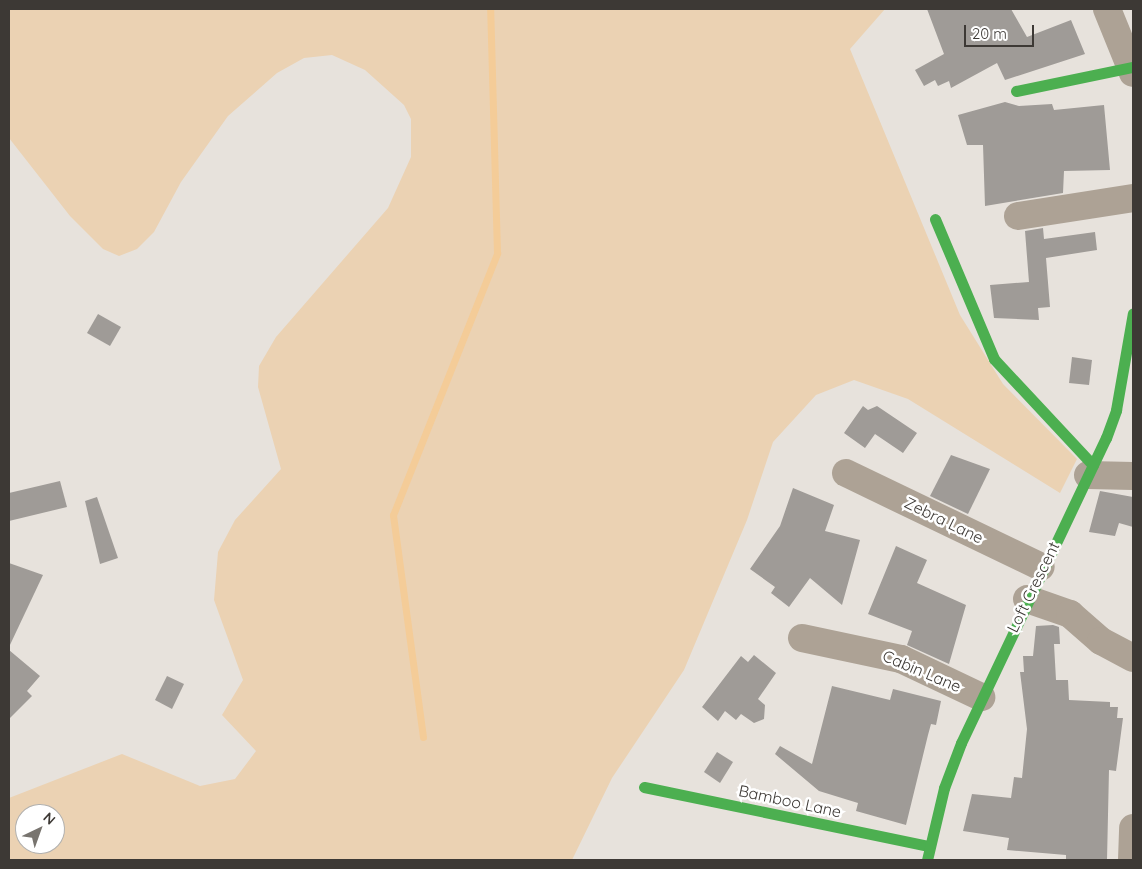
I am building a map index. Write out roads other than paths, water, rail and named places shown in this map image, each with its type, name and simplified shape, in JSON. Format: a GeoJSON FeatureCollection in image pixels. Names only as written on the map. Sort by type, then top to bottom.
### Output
{"type":"FeatureCollection","features":[{"type":"Feature","properties":{"kind":"street"},"geometry":{"type":"LineString","coordinates":[[1016,91],[1133,70],[1107,9]]}},
{"type":"Feature","properties":{"kind":"street"},"geometry":{"type":"LineString","coordinates":[[1018,216],[1133,198]]}},
{"type":"Feature","properties":{"kind":"street"},"geometry":{"type":"LineString","coordinates":[[935,219],[994,359],[1091,470],[1133,476]]}},
{"type":"Feature","properties":{"kind":"street","name":"Loft Crescent"},"geometry":{"type":"LineString","coordinates":[[927,860],[944,788],[981,697],[1042,567],[1091,470],[1116,410],[1130,353],[1133,313]]}},
{"type":"Feature","properties":{"kind":"street","name":"Zebra Lane"},"geometry":{"type":"LineString","coordinates":[[846,473],[1042,567]]}},
{"type":"Feature","properties":{"kind":"street"},"geometry":{"type":"LineString","coordinates":[[1027,599],[1070,614],[1101,641],[1133,658]]}},
{"type":"Feature","properties":{"kind":"street","name":"Cabin Lane"},"geometry":{"type":"LineString","coordinates":[[802,638],[901,659],[981,697]]}},
{"type":"Feature","properties":{"kind":"street","name":"Bamboo Lane"},"geometry":{"type":"LineString","coordinates":[[644,787],[929,846]]}},
{"type":"Feature","properties":{"kind":"street"},"geometry":{"type":"LineString","coordinates":[[1132,860],[1133,828]]}},
{"type":"Feature","properties":{"kind":"waterway"},"geometry":{"type":"LineString","coordinates":[[423,737],[393,515],[497,253],[490,9]]}}]}
